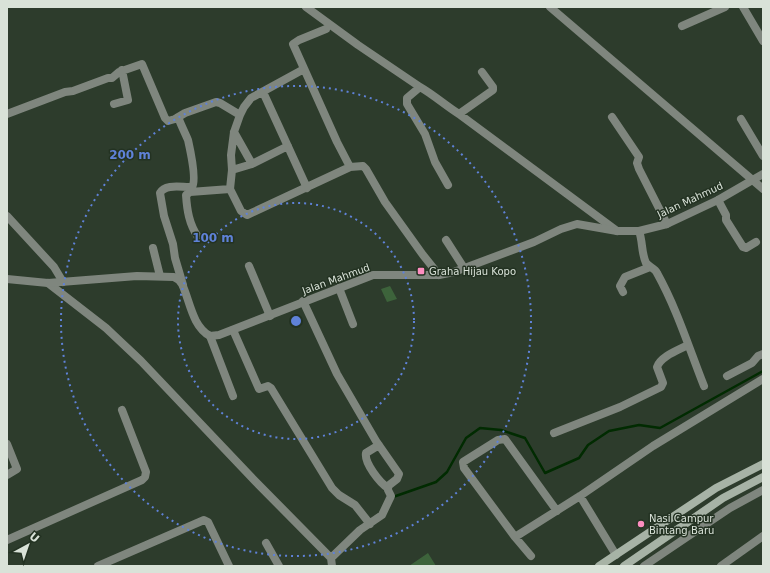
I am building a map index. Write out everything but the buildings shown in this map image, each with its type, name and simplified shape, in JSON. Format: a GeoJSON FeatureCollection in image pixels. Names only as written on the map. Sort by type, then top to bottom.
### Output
{"type":"FeatureCollection","features":[{"type":"Feature","properties":{"kind":"main road"},"geometry":{"type":"LineString","coordinates":[[599,566],[716,488],[763,464]]}},
{"type":"Feature","properties":{"kind":"main road"},"geometry":{"type":"LineString","coordinates":[[628,565],[723,498],[763,477]]}},
{"type":"Feature","properties":{"kind":"street"},"geometry":{"type":"LineString","coordinates":[[306,7],[358,45],[420,87],[430,92],[441,102],[460,114],[617,231]]}},
{"type":"Feature","properties":{"kind":"street"},"geometry":{"type":"LineString","coordinates":[[550,7],[763,189]]}},
{"type":"Feature","properties":{"kind":"street"},"geometry":{"type":"LineString","coordinates":[[682,26],[725,7]]}},
{"type":"Feature","properties":{"kind":"street"},"geometry":{"type":"LineString","coordinates":[[743,7],[763,41]]}},
{"type":"Feature","properties":{"kind":"street"},"geometry":{"type":"LineString","coordinates":[[326,29],[293,44],[337,142],[350,167]]}},
{"type":"Feature","properties":{"kind":"street"},"geometry":{"type":"LineString","coordinates":[[7,114],[65,92],[74,91],[108,78],[112,78],[122,70],[142,64],[166,119],[169,121],[178,118],[185,113],[216,102],[240,115]]}},
{"type":"Feature","properties":{"kind":"street"},"geometry":{"type":"LineString","coordinates":[[304,69],[252,98],[240,115],[234,132],[230,154],[232,170],[230,189],[241,211],[247,215],[350,167],[363,166],[385,202],[422,255],[428,260],[435,275]]}},
{"type":"Feature","properties":{"kind":"street"},"geometry":{"type":"LineString","coordinates":[[114,104],[128,100],[122,70]]}},
{"type":"Feature","properties":{"kind":"street"},"geometry":{"type":"LineString","coordinates":[[460,114],[493,90],[493,87],[482,72]]}},
{"type":"Feature","properties":{"kind":"street"},"geometry":{"type":"LineString","coordinates":[[420,87],[407,98],[407,104],[425,134],[435,162],[448,185]]}},
{"type":"Feature","properties":{"kind":"street"},"geometry":{"type":"LineString","coordinates":[[263,92],[307,188]]}},
{"type":"Feature","properties":{"kind":"street"},"geometry":{"type":"LineString","coordinates":[[612,117],[639,157],[637,163],[667,224]]}},
{"type":"Feature","properties":{"kind":"street"},"geometry":{"type":"LineString","coordinates":[[178,118],[187,139],[194,174],[194,184],[192,186],[163,188],[160,193],[164,216],[173,244],[175,258],[183,285],[196,320],[204,331],[210,336],[233,396]]}},
{"type":"Feature","properties":{"kind":"street"},"geometry":{"type":"LineString","coordinates":[[741,119],[763,156]]}},
{"type":"Feature","properties":{"kind":"street"},"geometry":{"type":"LineString","coordinates":[[234,132],[252,164]]}},
{"type":"Feature","properties":{"kind":"street"},"geometry":{"type":"LineString","coordinates":[[232,170],[252,164],[288,146]]}},
{"type":"Feature","properties":{"kind":"street","name":"Jalan Mahmud"},"geometry":{"type":"LineString","coordinates":[[210,336],[219,335],[233,330],[270,316],[303,301],[376,274],[411,276],[435,275],[464,268],[534,242],[571,226],[582,224],[617,231],[639,231],[667,224],[718,200],[763,174]]}},
{"type":"Feature","properties":{"kind":"street"},"geometry":{"type":"LineString","coordinates":[[198,237],[193,229],[188,213],[186,195],[190,192],[230,189]]}},
{"type":"Feature","properties":{"kind":"street"},"geometry":{"type":"LineString","coordinates":[[718,200],[726,215],[725,218],[728,225],[743,247],[746,248],[756,242]]}},
{"type":"Feature","properties":{"kind":"street"},"geometry":{"type":"LineString","coordinates":[[7,216],[54,267],[63,282]]}},
{"type":"Feature","properties":{"kind":"street"},"geometry":{"type":"LineString","coordinates":[[639,231],[643,244],[641,249],[646,262],[656,271],[678,317],[704,386]]}},
{"type":"Feature","properties":{"kind":"street"},"geometry":{"type":"LineString","coordinates":[[446,240],[464,268]]}},
{"type":"Feature","properties":{"kind":"street"},"geometry":{"type":"LineString","coordinates":[[153,248],[160,276]]}},
{"type":"Feature","properties":{"kind":"street"},"geometry":{"type":"LineString","coordinates":[[249,266],[270,316]]}},
{"type":"Feature","properties":{"kind":"street"},"geometry":{"type":"LineString","coordinates":[[623,292],[620,286],[625,277],[650,267]]}},
{"type":"Feature","properties":{"kind":"street"},"geometry":{"type":"LineString","coordinates":[[7,279],[48,283],[138,276],[160,276],[174,277],[183,285]]}},
{"type":"Feature","properties":{"kind":"street"},"geometry":{"type":"LineString","coordinates":[[48,283],[106,328],[141,361],[300,526],[332,563],[360,530],[382,515],[391,496],[388,488],[383,485],[374,473],[366,458],[366,453],[379,445]]}},
{"type":"Feature","properties":{"kind":"street"},"geometry":{"type":"LineString","coordinates":[[339,288],[353,324]]}},
{"type":"Feature","properties":{"kind":"street"},"geometry":{"type":"LineString","coordinates":[[303,301],[338,374],[379,445],[400,474],[388,488]]}},
{"type":"Feature","properties":{"kind":"street"},"geometry":{"type":"LineString","coordinates":[[233,330],[259,389],[268,386],[271,388],[330,485],[339,495],[355,505],[370,524]]}},
{"type":"Feature","properties":{"kind":"street"},"geometry":{"type":"LineString","coordinates":[[554,433],[620,407],[661,387],[663,384],[657,367],[658,364],[662,360],[688,345]]}},
{"type":"Feature","properties":{"kind":"street"},"geometry":{"type":"LineString","coordinates":[[727,376],[752,363],[758,356],[763,354]]}},
{"type":"Feature","properties":{"kind":"street"},"geometry":{"type":"LineString","coordinates":[[515,537],[557,512],[653,446],[763,379]]}},
{"type":"Feature","properties":{"kind":"street"},"geometry":{"type":"LineString","coordinates":[[7,540],[145,477],[144,468],[122,410]]}},
{"type":"Feature","properties":{"kind":"street"},"geometry":{"type":"LineString","coordinates":[[531,556],[515,537],[463,465],[463,462],[498,440],[502,439],[507,441],[557,512]]}},
{"type":"Feature","properties":{"kind":"street"},"geometry":{"type":"LineString","coordinates":[[7,444],[17,469],[7,475]]}},
{"type":"Feature","properties":{"kind":"street"},"geometry":{"type":"LineString","coordinates":[[644,566],[730,508],[763,490]]}},
{"type":"Feature","properties":{"kind":"street"},"geometry":{"type":"LineString","coordinates":[[580,496],[616,554]]}},
{"type":"Feature","properties":{"kind":"street"},"geometry":{"type":"LineString","coordinates":[[98,566],[204,520],[208,522],[229,566]]}},
{"type":"Feature","properties":{"kind":"street"},"geometry":{"type":"LineString","coordinates":[[721,566],[763,536]]}},
{"type":"Feature","properties":{"kind":"street"},"geometry":{"type":"LineString","coordinates":[[266,543],[279,566]]}},
{"type":"Feature","properties":{"kind":"green space"},"geometry":{"type":"Polygon","coordinates":[[[390,286],[397,299],[387,302],[381,289],[390,286]]]}},
{"type":"Feature","properties":{"kind":"green space"},"geometry":{"type":"Polygon","coordinates":[[[428,553],[436,566],[409,566],[428,553]]]}},
{"type":"Feature","properties":{"kind":"waterway"},"geometry":{"type":"LineString","coordinates":[[393,497],[436,482],[447,472],[466,438],[480,428],[501,430],[525,438],[545,473],[579,458],[588,445],[609,431],[639,425],[660,428],[763,371]]}},
{"type":"Feature","properties":{"kind":"place","name":"Graha Hijau Kopo"},"geometry":{"type":"Point","coordinates":[421,271]}},
{"type":"Feature","properties":{"kind":"place","name":"Nasi Campur Bintang Baru"},"geometry":{"type":"Point","coordinates":[641,524]}}]}
